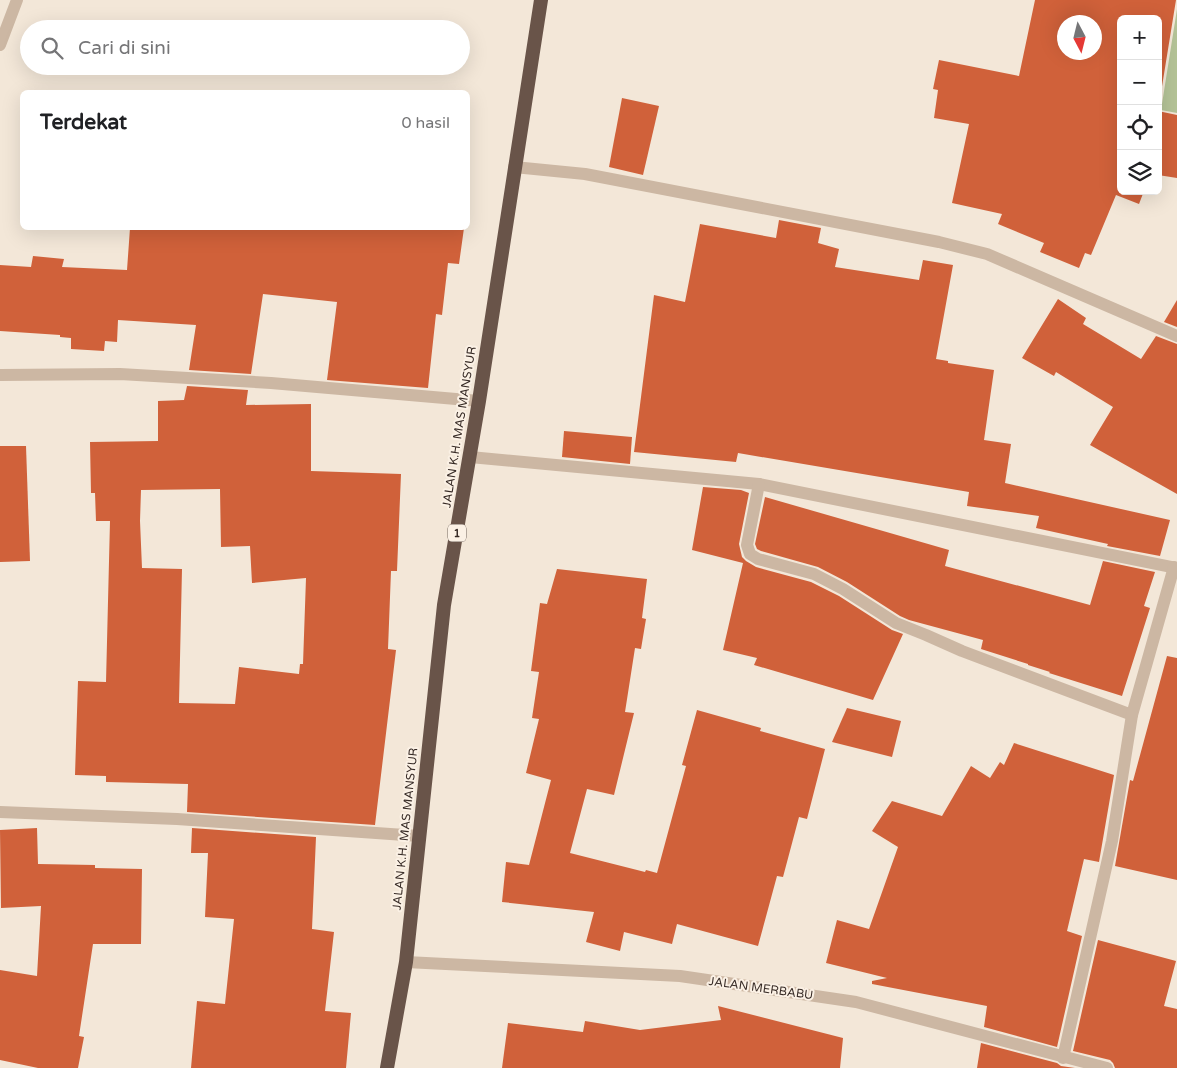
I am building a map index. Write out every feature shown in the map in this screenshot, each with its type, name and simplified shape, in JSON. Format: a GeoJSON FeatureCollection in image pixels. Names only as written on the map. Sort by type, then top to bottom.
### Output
{"type":"FeatureCollection","features":[{"type":"Feature","properties":{"kind":"highway","name":"JALAN K.H. MAS MANSYUR"},"geometry":{"type":"LineString","coordinates":[[387,1068],[406,962],[444,605],[479,401],[541,0]]}},
{"type":"Feature","properties":{"kind":"street"},"geometry":{"type":"LineString","coordinates":[[0,45],[17,0]]}},
{"type":"Feature","properties":{"kind":"street"},"geometry":{"type":"LineString","coordinates":[[514,167],[585,174],[938,242],[987,254],[1177,336]]}},
{"type":"Feature","properties":{"kind":"street"},"geometry":{"type":"LineString","coordinates":[[0,375],[130,375],[271,383],[479,401]]}},
{"type":"Feature","properties":{"kind":"street"},"geometry":{"type":"LineString","coordinates":[[470,457],[759,484],[1175,568],[1132,715],[1112,841],[1063,1058]]}},
{"type":"Feature","properties":{"kind":"street"},"geometry":{"type":"LineString","coordinates":[[759,484],[747,545],[750,554],[758,559],[814,574],[843,589],[896,624],[1132,715]]}},
{"type":"Feature","properties":{"kind":"street"},"geometry":{"type":"LineString","coordinates":[[0,812],[177,819],[419,836]]}},
{"type":"Feature","properties":{"kind":"street","name":"JALAN MERBABU"},"geometry":{"type":"LineString","coordinates":[[406,962],[680,976],[856,1002],[1063,1058],[1107,1068]]}},
{"type":"Feature","properties":{"kind":"green space"},"geometry":{"type":"Polygon","coordinates":[[[1177,9],[1177,113],[1162,110],[1177,9]]]}},
{"type":"Feature","properties":{"kind":"building"},"geometry":{"type":"Polygon","coordinates":[[[1035,0],[1176,0],[1162,86],[1162,15],[1117,15],[1117,195],[1142,195],[1139,204],[1116,195],[1091,255],[1085,253],[1079,268],[1040,252],[1044,243],[998,224],[1002,214],[952,203],[969,124],[934,118],[938,90],[933,89],[939,60],[1019,76],[1035,0]]]}},
{"type":"Feature","properties":{"kind":"building"},"geometry":{"type":"Polygon","coordinates":[[[622,98],[659,106],[643,175],[609,167],[622,98]]]}},
{"type":"Feature","properties":{"kind":"building"},"geometry":{"type":"Polygon","coordinates":[[[1162,112],[1177,115],[1177,178],[1162,176],[1162,112]]]}},
{"type":"Feature","properties":{"kind":"building"},"geometry":{"type":"Polygon","coordinates":[[[779,220],[821,228],[818,243],[839,249],[835,267],[919,280],[923,260],[953,265],[936,359],[948,361],[948,363],[994,370],[984,440],[1011,444],[1005,483],[1170,520],[1160,556],[1107,546],[1108,544],[1036,528],[1039,516],[967,506],[969,492],[738,453],[736,462],[634,452],[654,295],[685,302],[700,224],[776,238],[779,220]]]}},
{"type":"Feature","properties":{"kind":"building"},"geometry":{"type":"Polygon","coordinates":[[[130,230],[464,230],[459,264],[448,263],[442,315],[436,314],[428,388],[327,380],[337,302],[263,294],[251,374],[189,370],[196,325],[118,320],[117,342],[105,341],[104,351],[71,349],[71,338],[60,337],[60,335],[0,331],[0,265],[31,267],[33,256],[64,259],[62,267],[127,270],[130,230]]]}},
{"type":"Feature","properties":{"kind":"building"},"geometry":{"type":"Polygon","coordinates":[[[1058,299],[1086,318],[1083,324],[1141,359],[1156,336],[1177,344],[1177,494],[1090,445],[1113,407],[1056,372],[1054,376],[1022,358],[1058,299]]]}},
{"type":"Feature","properties":{"kind":"building"},"geometry":{"type":"Polygon","coordinates":[[[1177,300],[1177,327],[1164,322],[1177,300]]]}},
{"type":"Feature","properties":{"kind":"building"},"geometry":{"type":"Polygon","coordinates":[[[187,386],[248,390],[246,405],[311,404],[311,471],[401,474],[397,571],[391,571],[388,649],[396,650],[375,825],[187,812],[188,784],[106,782],[106,776],[75,775],[78,681],[106,682],[110,521],[96,521],[95,493],[91,493],[90,442],[158,441],[158,401],[184,400],[187,386]],[[220,489],[141,490],[142,568],[182,569],[179,703],[235,704],[239,667],[299,674],[300,664],[303,664],[306,578],[252,583],[250,546],[221,547],[220,489]]]}},
{"type":"Feature","properties":{"kind":"building"},"geometry":{"type":"Polygon","coordinates":[[[564,431],[632,437],[630,464],[562,457],[564,431]]]}},
{"type":"Feature","properties":{"kind":"building"},"geometry":{"type":"Polygon","coordinates":[[[0,446],[26,446],[30,561],[0,562],[0,446]]]}},
{"type":"Feature","properties":{"kind":"building"},"geometry":{"type":"Polygon","coordinates":[[[703,487],[741,490],[749,493],[739,544],[742,557],[746,561],[756,567],[811,582],[839,596],[892,630],[903,634],[873,700],[754,665],[757,658],[723,650],[743,563],[692,550],[703,487]]]}},
{"type":"Feature","properties":{"kind":"building"},"geometry":{"type":"Polygon","coordinates":[[[765,497],[949,550],[945,566],[1090,605],[1103,561],[1155,572],[1144,606],[1150,608],[1122,696],[981,649],[983,640],[909,620],[847,582],[818,567],[757,549],[755,544],[765,497]]]}},
{"type":"Feature","properties":{"kind":"building"},"geometry":{"type":"Polygon","coordinates":[[[557,569],[647,579],[642,618],[646,619],[641,649],[635,648],[625,712],[634,713],[614,795],[587,789],[570,853],[645,872],[646,870],[657,873],[686,766],[682,765],[697,710],[761,728],[760,731],[825,749],[807,819],[799,817],[783,877],[777,876],[758,946],[677,924],[672,944],[624,932],[620,951],[586,942],[594,912],[502,902],[506,862],[529,865],[551,780],[526,773],[539,719],[532,718],[539,672],[531,671],[540,603],[547,604],[557,569]]]}},
{"type":"Feature","properties":{"kind":"building"},"geometry":{"type":"Polygon","coordinates":[[[1167,656],[1177,658],[1177,880],[1115,866],[1130,780],[1133,781],[1167,656]]]}},
{"type":"Feature","properties":{"kind":"building"},"geometry":{"type":"Polygon","coordinates":[[[847,708],[901,721],[892,757],[832,742],[847,708]]]}},
{"type":"Feature","properties":{"kind":"building"},"geometry":{"type":"Polygon","coordinates":[[[1014,743],[1114,775],[1099,862],[1084,859],[1067,931],[1082,936],[1057,1047],[984,1027],[987,1006],[872,984],[872,981],[887,978],[826,963],[837,920],[869,929],[898,847],[872,831],[892,801],[942,816],[971,766],[990,778],[1000,762],[1004,765],[1014,743]]]}},
{"type":"Feature","properties":{"kind":"building"},"geometry":{"type":"Polygon","coordinates":[[[37,828],[38,864],[95,865],[95,868],[142,869],[141,944],[93,944],[79,1036],[84,1037],[78,1068],[38,1068],[0,1060],[0,970],[37,976],[41,906],[1,908],[0,830],[37,828]]]}},
{"type":"Feature","properties":{"kind":"building"},"geometry":{"type":"Polygon","coordinates":[[[192,828],[316,837],[312,929],[334,932],[325,1011],[351,1013],[346,1068],[191,1068],[197,1001],[225,1004],[234,919],[205,917],[208,853],[191,853],[192,828]]]}},
{"type":"Feature","properties":{"kind":"building"},"geometry":{"type":"Polygon","coordinates":[[[1098,940],[1176,961],[1164,1006],[1177,1009],[1177,1068],[1115,1068],[1110,1060],[1073,1051],[1098,940]]]}},
{"type":"Feature","properties":{"kind":"building"},"geometry":{"type":"Polygon","coordinates":[[[718,1006],[843,1038],[840,1068],[502,1068],[508,1023],[583,1032],[585,1021],[640,1030],[721,1020],[718,1006]]]}},
{"type":"Feature","properties":{"kind":"building"},"geometry":{"type":"Polygon","coordinates":[[[981,1043],[1057,1063],[1061,1066],[1075,1068],[977,1068],[981,1043]]]}}]}
